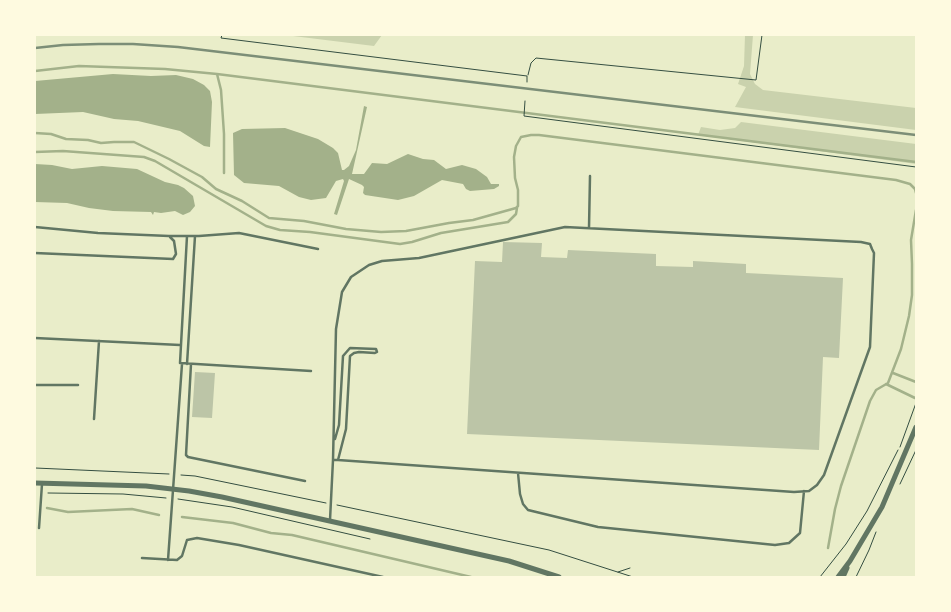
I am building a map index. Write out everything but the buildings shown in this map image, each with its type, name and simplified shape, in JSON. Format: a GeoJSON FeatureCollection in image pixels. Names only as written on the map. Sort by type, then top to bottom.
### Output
{"type":"FeatureCollection","features":[{"type":"Feature","properties":{"kind":"street"},"geometry":{"type":"LineString","coordinates":[[838,577],[850,561],[882,507],[916,427]]}},
{"type":"Feature","properties":{"kind":"street"},"geometry":{"type":"LineString","coordinates":[[35,483],[146,486],[189,491],[330,520],[509,561],[560,577]]}},
{"type":"Feature","properties":{"kind":"street"},"geometry":{"type":"LineString","coordinates":[[843,577],[850,561]]}},
{"type":"Feature","properties":{"kind":"lane"},"geometry":{"type":"LineString","coordinates":[[589,228],[590,176]]}},
{"type":"Feature","properties":{"kind":"lane"},"geometry":{"type":"LineString","coordinates":[[35,227],[98,233],[169,236],[248,234],[318,250]]}},
{"type":"Feature","properties":{"kind":"lane"},"geometry":{"type":"LineString","coordinates":[[330,520],[333,460],[334,442],[336,329],[345,284],[358,271],[369,265],[382,261],[419,258],[565,227],[861,242],[870,244],[874,252],[870,348],[824,475],[817,485],[809,491],[794,492],[333,460]]}},
{"type":"Feature","properties":{"kind":"lane"},"geometry":{"type":"LineString","coordinates":[[35,252],[173,259],[176,254],[174,242],[169,236]]}},
{"type":"Feature","properties":{"kind":"lane"},"geometry":{"type":"LineString","coordinates":[[168,560],[182,364],[180,363],[180,345],[187,236]]}},
{"type":"Feature","properties":{"kind":"lane"},"geometry":{"type":"LineString","coordinates":[[195,236],[186,455],[188,457],[305,481]]}},
{"type":"Feature","properties":{"kind":"lane"},"geometry":{"type":"LineString","coordinates":[[35,338],[180,345]]}},
{"type":"Feature","properties":{"kind":"lane"},"geometry":{"type":"LineString","coordinates":[[94,419],[99,341]]}},
{"type":"Feature","properties":{"kind":"lane"},"geometry":{"type":"LineString","coordinates":[[334,442],[340,426],[343,356],[350,348],[376,349],[377,352],[359,352],[350,356],[346,429],[338,460]]}},
{"type":"Feature","properties":{"kind":"lane"},"geometry":{"type":"LineString","coordinates":[[182,364],[311,371]]}},
{"type":"Feature","properties":{"kind":"lane"},"geometry":{"type":"LineString","coordinates":[[35,385],[78,385]]}},
{"type":"Feature","properties":{"kind":"lane"},"geometry":{"type":"LineString","coordinates":[[518,473],[520,494],[523,504],[528,510],[598,527],[775,545],[789,543],[800,533],[804,491]]}},
{"type":"Feature","properties":{"kind":"lane"},"geometry":{"type":"LineString","coordinates":[[39,528],[42,483]]}},
{"type":"Feature","properties":{"kind":"lane"},"geometry":{"type":"LineString","coordinates":[[142,558],[174,560],[182,556],[187,540],[197,538],[238,545],[383,577]]}},
{"type":"Feature","properties":{"kind":"path"},"geometry":{"type":"LineString","coordinates":[[222,35],[222,38],[527,76]]}},
{"type":"Feature","properties":{"kind":"path"},"geometry":{"type":"LineString","coordinates":[[527,82],[531,63],[536,58],[756,80],[762,35]]}},
{"type":"Feature","properties":{"kind":"path"},"geometry":{"type":"LineString","coordinates":[[525,101],[524,116],[916,167]]}},
{"type":"Feature","properties":{"kind":"path"},"geometry":{"type":"LineString","coordinates":[[820,577],[846,544],[867,511],[899,449],[916,403]]}},
{"type":"Feature","properties":{"kind":"path"},"geometry":{"type":"LineString","coordinates":[[41,493],[123,494],[182,499],[232,507],[370,539]]}},
{"type":"Feature","properties":{"kind":"path"},"geometry":{"type":"LineString","coordinates":[[617,572],[630,568]]}},
{"type":"Feature","properties":{"kind":"shaded area"},"geometry":{"type":"Polygon","coordinates":[[[285,35],[382,35],[374,46],[285,35]]]}},
{"type":"Feature","properties":{"kind":"shaded area"},"geometry":{"type":"Polygon","coordinates":[[[745,35],[753,35],[750,74],[755,84],[763,90],[916,108],[916,130],[735,107],[746,87],[738,84],[744,66],[745,35]]]}},
{"type":"Feature","properties":{"kind":"shaded area"},"geometry":{"type":"Polygon","coordinates":[[[113,74],[176,75],[193,79],[204,85],[210,91],[212,102],[210,147],[204,146],[180,131],[138,121],[114,119],[83,112],[35,114],[35,81],[113,74]]]}},
{"type":"Feature","properties":{"kind":"shaded area"},"geometry":{"type":"Polygon","coordinates":[[[364,106],[367,107],[352,174],[364,174],[372,163],[387,164],[408,154],[434,160],[446,169],[462,165],[476,169],[487,177],[491,184],[499,184],[499,186],[494,189],[470,191],[463,184],[442,180],[414,196],[398,200],[365,195],[362,185],[349,179],[337,215],[334,214],[343,179],[336,181],[326,198],[311,200],[299,197],[279,186],[244,183],[234,175],[233,133],[242,129],[285,128],[318,139],[338,153],[342,170],[344,170],[349,166],[356,150],[364,106]]]}},
{"type":"Feature","properties":{"kind":"shaded area"},"geometry":{"type":"Polygon","coordinates":[[[741,122],[916,144],[916,164],[698,135],[701,127],[720,130],[735,128],[741,122]]]}},
{"type":"Feature","properties":{"kind":"shaded area"},"geometry":{"type":"Polygon","coordinates":[[[35,164],[72,169],[102,166],[137,169],[165,182],[184,188],[193,196],[195,206],[190,212],[183,215],[175,211],[154,212],[153,215],[151,212],[113,211],[67,203],[35,202],[35,164]]]}},
{"type":"Feature","properties":{"kind":"waterway"},"geometry":{"type":"LineString","coordinates":[[35,71],[79,66],[165,69],[217,74],[916,162]]}},
{"type":"Feature","properties":{"kind":"waterway"},"geometry":{"type":"LineString","coordinates":[[217,74],[221,90],[224,173]]}},
{"type":"Feature","properties":{"kind":"waterway"},"geometry":{"type":"LineString","coordinates":[[35,133],[101,143],[134,142],[202,177],[216,189],[242,201],[269,218],[381,232],[406,231],[473,220],[516,208],[518,206],[514,157],[516,146],[521,137],[531,135],[896,180],[910,184],[916,193]]}},
{"type":"Feature","properties":{"kind":"waterway"},"geometry":{"type":"LineString","coordinates":[[35,152],[63,151],[144,157],[155,161],[266,226],[280,230],[400,244],[441,233],[508,222],[516,214],[517,208]]}},
{"type":"Feature","properties":{"kind":"waterway"},"geometry":{"type":"LineString","coordinates":[[828,548],[841,486],[870,401],[876,390],[888,383],[901,349],[912,295],[911,240],[916,210]]}},
{"type":"Feature","properties":{"kind":"waterway"},"geometry":{"type":"LineString","coordinates":[[893,373],[916,382]]}},
{"type":"Feature","properties":{"kind":"waterway"},"geometry":{"type":"LineString","coordinates":[[886,384],[915,398]]}},
{"type":"Feature","properties":{"kind":"waterway"},"geometry":{"type":"LineString","coordinates":[[47,508],[68,512],[132,509],[159,515]]}},
{"type":"Feature","properties":{"kind":"waterway"},"geometry":{"type":"LineString","coordinates":[[182,517],[233,523],[271,533],[292,535],[471,577]]}},
{"type":"Feature","properties":{"kind":"railway"},"geometry":{"type":"LineString","coordinates":[[35,48],[99,44],[178,47],[916,135]]}}]}
